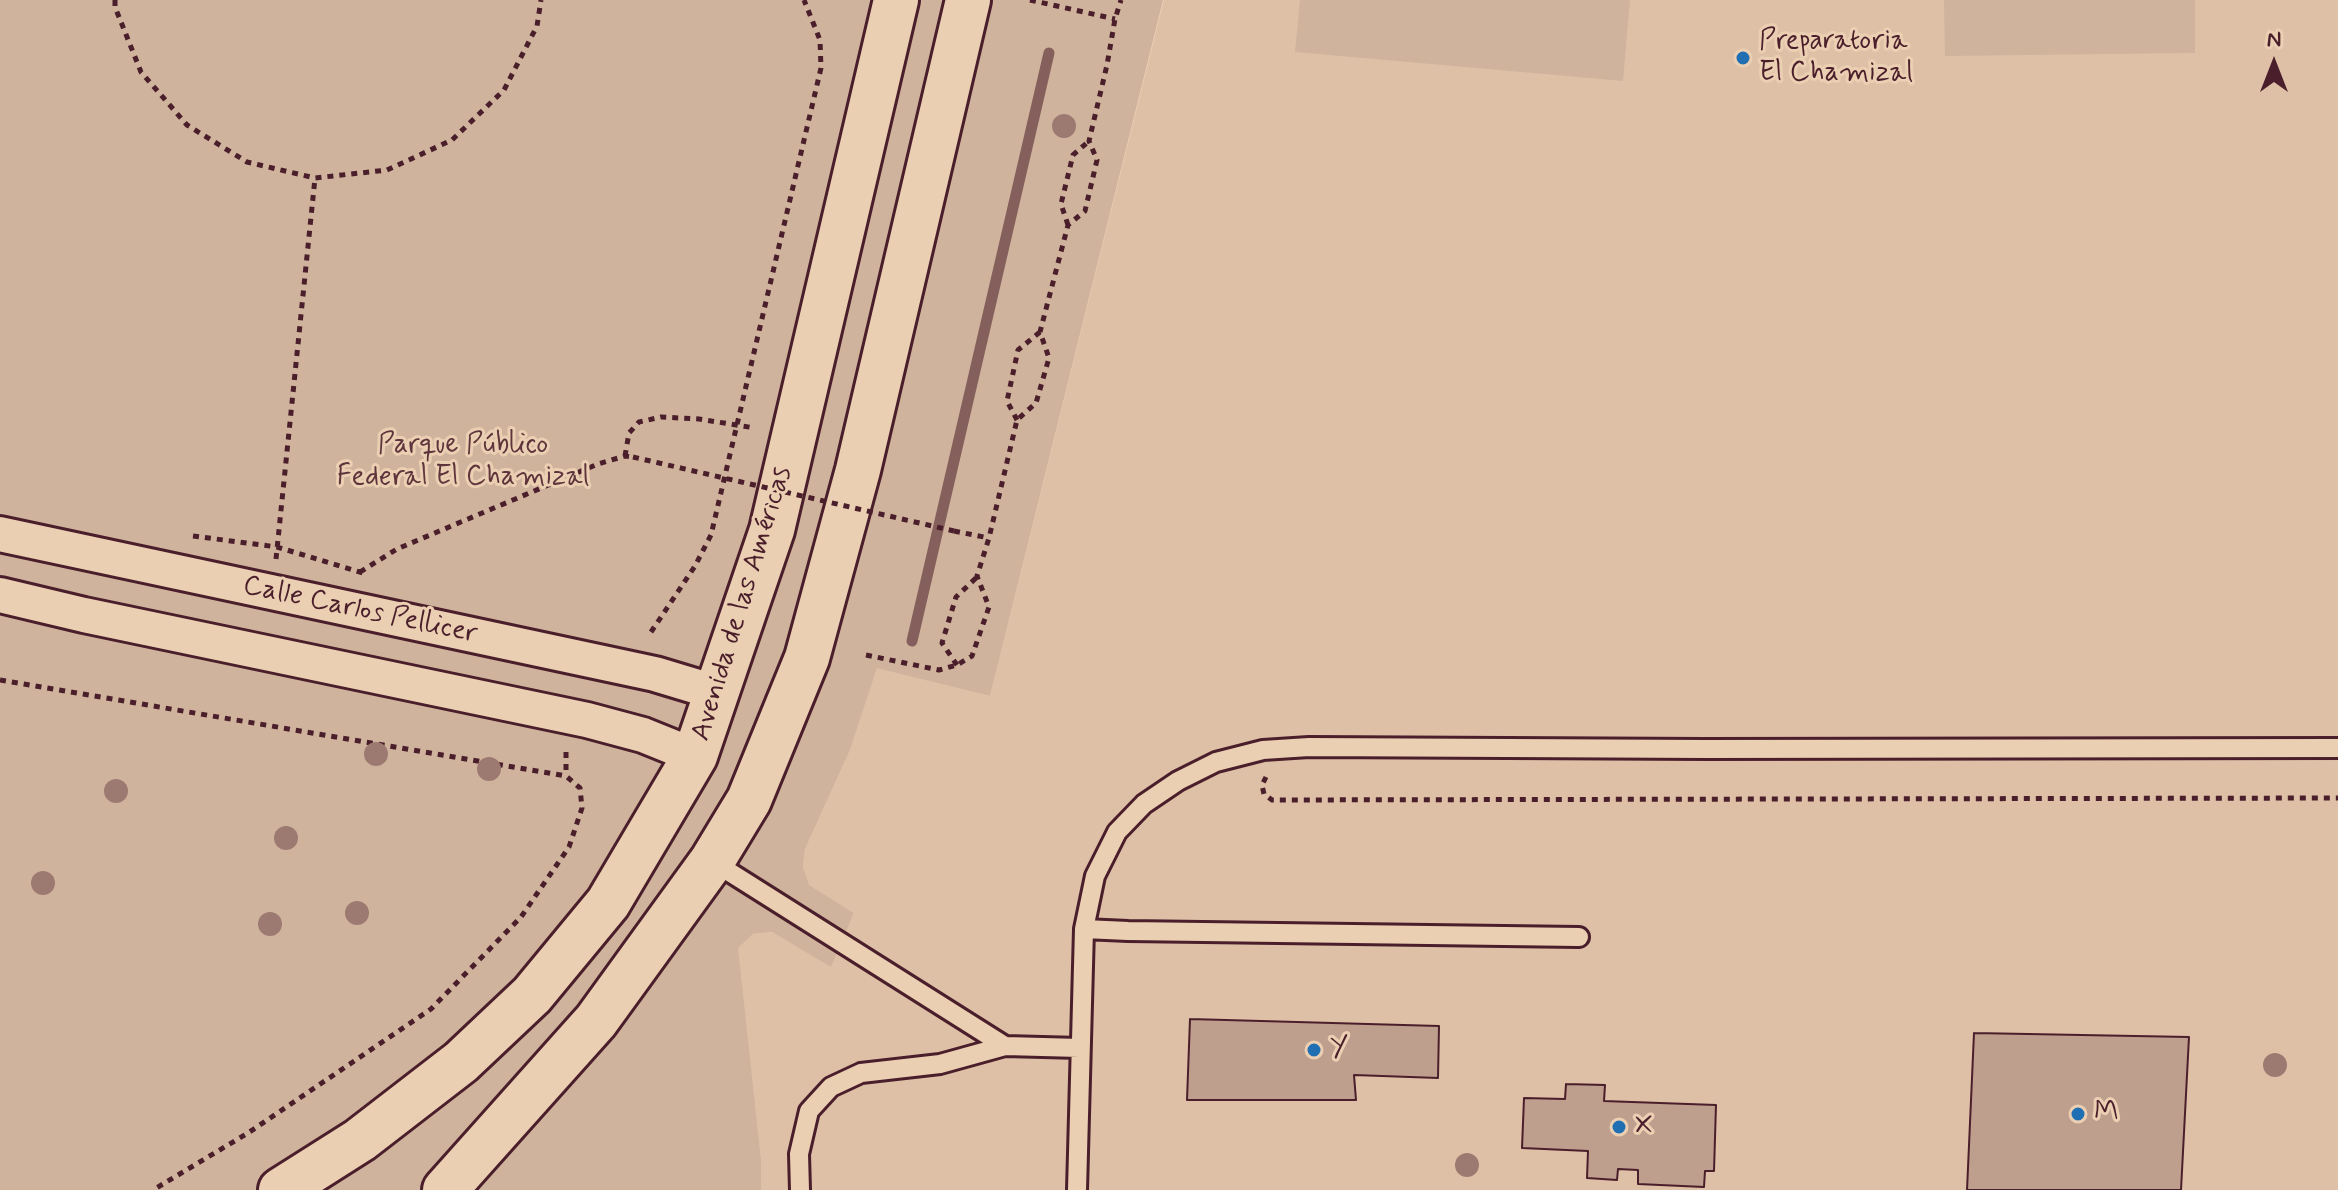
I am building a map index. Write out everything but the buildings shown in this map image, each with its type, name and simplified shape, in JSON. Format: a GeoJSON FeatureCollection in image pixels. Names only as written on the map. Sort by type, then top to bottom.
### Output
{"type":"FeatureCollection","features":[{"type":"Feature","properties":{"kind":"highway","name":"Avenida de las Américas"},"geometry":{"type":"LineString","coordinates":[[281,1190],[360,1140],[461,1062],[532,995],[608,903],[695,756],[772,530],[896,0]]}},
{"type":"Feature","properties":{"kind":"highway"},"geometry":{"type":"LineString","coordinates":[[445,1190],[596,1021],[712,861],[749,800],[807,658],[858,470],[968,0]]}},
{"type":"Feature","properties":{"kind":"street","name":"Calle Carlos Pellicer"},"geometry":{"type":"LineString","coordinates":[[0,534],[655,674],[718,693]]}},
{"type":"Feature","properties":{"kind":"street"},"geometry":{"type":"LineString","coordinates":[[0,595],[587,720],[643,735],[695,756]]}},
{"type":"Feature","properties":{"kind":"lane"},"geometry":{"type":"LineString","coordinates":[[1077,1190],[1084,929],[1095,876],[1117,832],[1144,804],[1178,781],[1216,762],[1263,750],[1309,747],[2338,748]]}},
{"type":"Feature","properties":{"kind":"lane"},"geometry":{"type":"LineString","coordinates":[[712,861],[1005,1046]]}},
{"type":"Feature","properties":{"kind":"lane"},"geometry":{"type":"LineString","coordinates":[[1084,929],[1579,937]]}},
{"type":"Feature","properties":{"kind":"lane"},"geometry":{"type":"LineString","coordinates":[[800,1190],[799,1154],[809,1111],[831,1087],[861,1073],[940,1064],[1005,1046],[1080,1048]]}},
{"type":"Feature","properties":{"kind":"path"},"geometry":{"type":"LineString","coordinates":[[115,0],[141,72],[187,125],[247,162],[315,178],[387,170],[452,140],[504,90],[537,26],[541,0]]}},
{"type":"Feature","properties":{"kind":"path"},"geometry":{"type":"LineString","coordinates":[[651,632],[695,566],[711,535],[821,68],[820,40],[804,0]]}},
{"type":"Feature","properties":{"kind":"path"},"geometry":{"type":"LineString","coordinates":[[1030,0],[1115,19]]}},
{"type":"Feature","properties":{"kind":"path"},"geometry":{"type":"LineString","coordinates":[[957,665],[942,643],[956,597],[977,576],[1017,420],[1036,403],[1049,358],[1040,332],[1068,225],[1061,204],[1073,155],[1089,141],[1121,0]]}},
{"type":"Feature","properties":{"kind":"path"},"geometry":{"type":"LineString","coordinates":[[1068,225],[1085,211],[1097,160],[1089,141]]}},
{"type":"Feature","properties":{"kind":"path"},"geometry":{"type":"LineString","coordinates":[[272,592],[315,178]]}},
{"type":"Feature","properties":{"kind":"path"},"geometry":{"type":"LineString","coordinates":[[1017,420],[1007,401],[1018,350],[1040,332]]}},
{"type":"Feature","properties":{"kind":"path"},"geometry":{"type":"LineString","coordinates":[[625,456],[629,433],[639,422],[661,417],[699,419],[760,429]]}},
{"type":"Feature","properties":{"kind":"path"},"geometry":{"type":"LineString","coordinates":[[360,572],[397,549],[598,464],[625,456],[989,538]]}},
{"type":"Feature","properties":{"kind":"path"},"geometry":{"type":"LineString","coordinates":[[866,655],[939,670],[957,665],[972,656],[989,607],[977,576]]}},
{"type":"Feature","properties":{"kind":"path"},"geometry":{"type":"LineString","coordinates":[[0,680],[566,776],[580,788],[582,808],[569,847],[521,917],[431,1009],[248,1133],[153,1190]]}},
{"type":"Feature","properties":{"kind":"path"},"geometry":{"type":"LineString","coordinates":[[566,752],[566,776]]}},
{"type":"Feature","properties":{"kind":"path"},"geometry":{"type":"LineString","coordinates":[[1273,773],[1262,785],[1264,794],[1272,800],[2338,798]]}},
{"type":"Feature","properties":{"kind":"shaded area"},"geometry":{"type":"Polygon","coordinates":[[[1164,0],[2338,0],[2338,1190],[761,1190],[761,1159],[737,948],[753,934],[772,932],[831,966],[854,913],[808,885],[803,867],[805,849],[850,750],[877,667],[990,696],[1164,0]]]}},
{"type":"Feature","properties":{"kind":"green space","name":"Parque Público Federal El Chamizal"},"geometry":{"type":"Polygon","coordinates":[[[0,0],[1163,0],[990,696],[877,668],[850,750],[805,849],[803,867],[809,885],[854,913],[831,967],[772,932],[753,934],[738,948],[761,1159],[761,1190],[0,1190],[0,0]]]}},
{"type":"Feature","properties":{"kind":"green space"},"geometry":{"type":"Polygon","coordinates":[[[1300,0],[1630,0],[1623,81],[1295,52],[1300,0]]]}},
{"type":"Feature","properties":{"kind":"green space"},"geometry":{"type":"Polygon","coordinates":[[[1944,0],[2195,0],[2195,53],[1945,56],[1944,0]]]}},
{"type":"Feature","properties":{"kind":"waterway"},"geometry":{"type":"LineString","coordinates":[[912,641],[1049,53]]}},
{"type":"Feature","properties":{"kind":"place","name":"Preparatoria El Chamizal"},"geometry":{"type":"Point","coordinates":[1743,58]}},
{"type":"Feature","properties":{"kind":"place","name":"Y"},"geometry":{"type":"Point","coordinates":[1314,1050]}},
{"type":"Feature","properties":{"kind":"place","name":"M"},"geometry":{"type":"Point","coordinates":[2078,1114]}},
{"type":"Feature","properties":{"kind":"place","name":"X"},"geometry":{"type":"Point","coordinates":[1619,1127]}}]}
